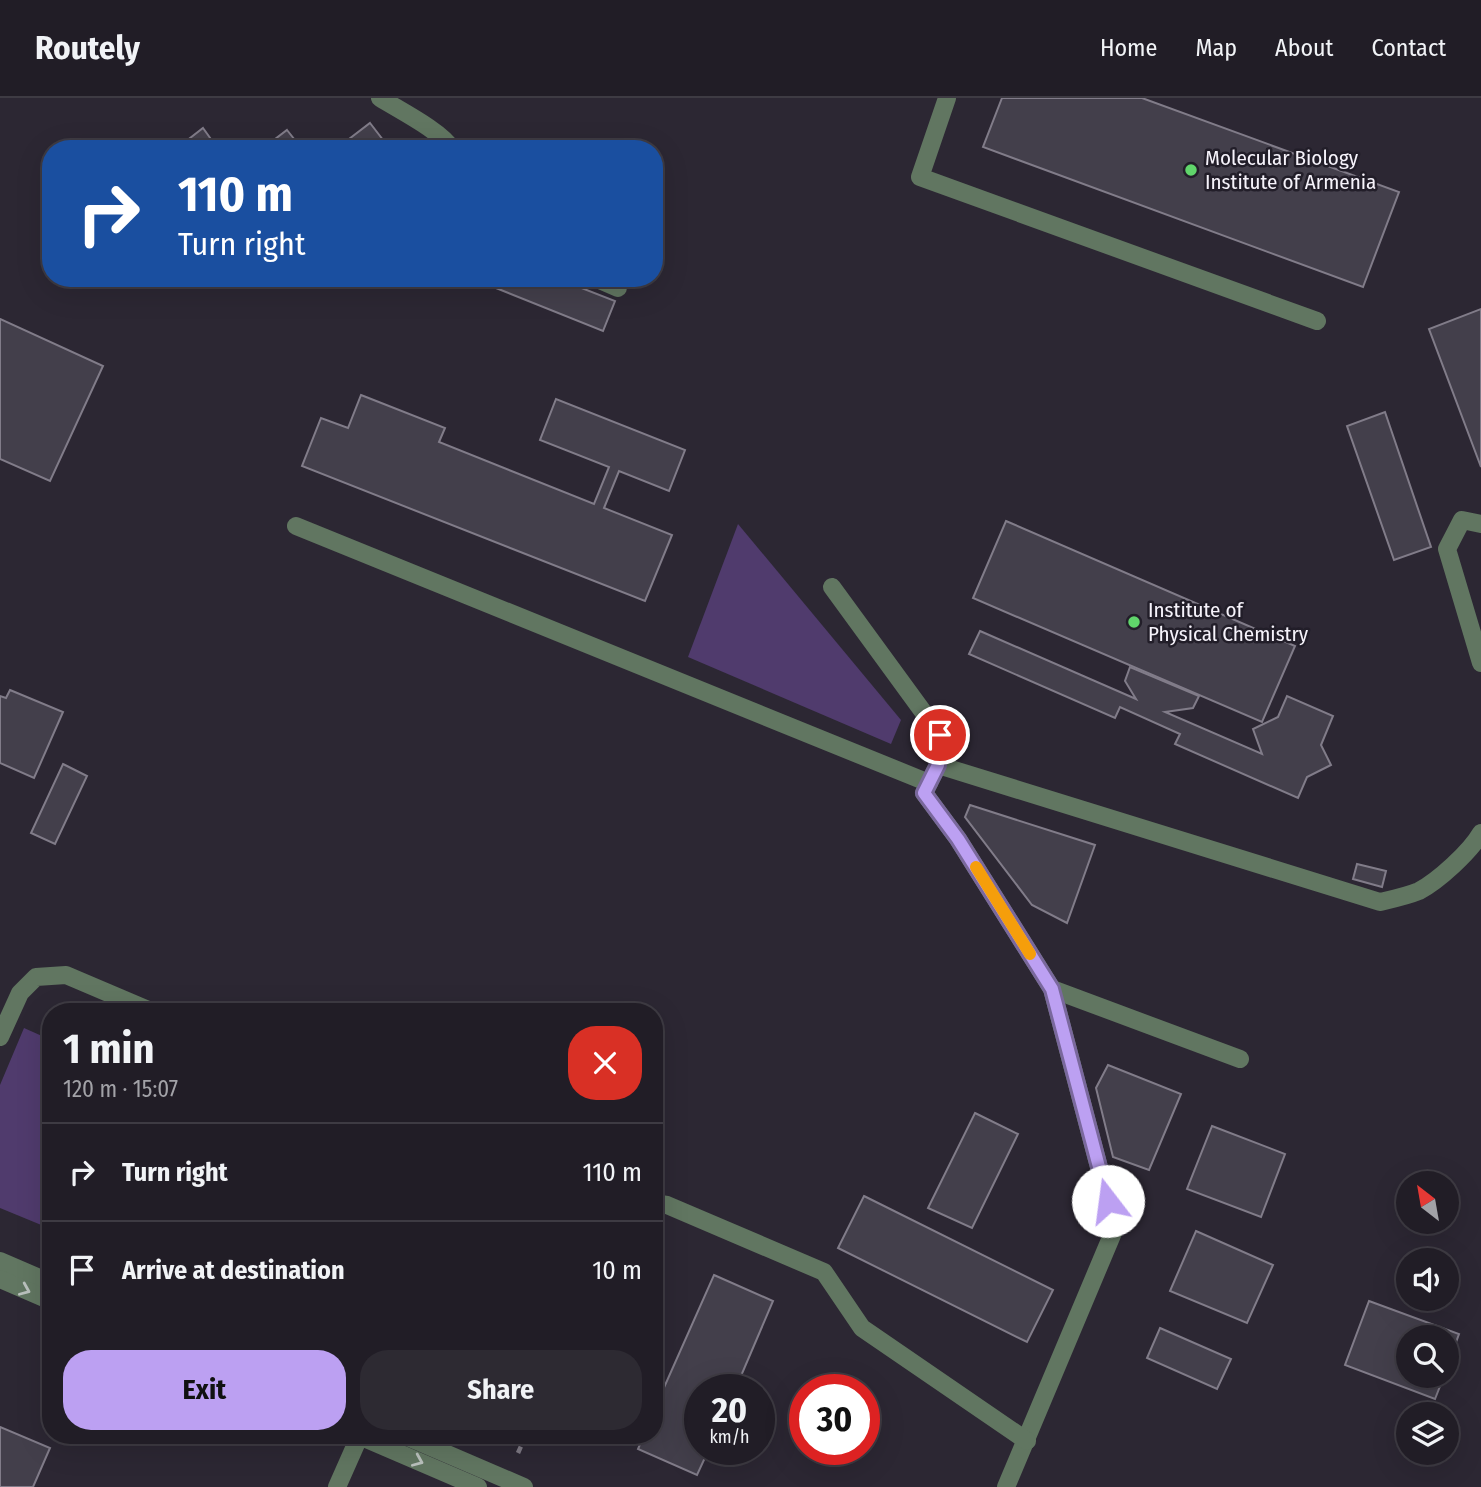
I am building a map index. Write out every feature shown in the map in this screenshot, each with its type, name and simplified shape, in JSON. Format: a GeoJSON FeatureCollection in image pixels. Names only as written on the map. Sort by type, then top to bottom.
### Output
{"type":"FeatureCollection","features":[{"type":"Feature","properties":{"kind":"street"},"geometry":{"type":"LineString","coordinates":[[380,98],[445,140]]}},
{"type":"Feature","properties":{"kind":"street"},"geometry":{"type":"LineString","coordinates":[[947,98],[920,177],[1317,321]]}},
{"type":"Feature","properties":{"kind":"street"},"geometry":{"type":"LineString","coordinates":[[1481,524],[1462,520],[1447,549],[1481,663]]}},
{"type":"Feature","properties":{"kind":"street"},"geometry":{"type":"LineString","coordinates":[[296,526],[929,783]]}},
{"type":"Feature","properties":{"kind":"street"},"geometry":{"type":"LineString","coordinates":[[832,587],[940,735],[938,765],[924,793],[958,839],[1052,989],[1115,1228],[1006,1487]]}},
{"type":"Feature","properties":{"kind":"street"},"geometry":{"type":"LineString","coordinates":[[938,765],[1380,902],[1419,890],[1446,872],[1481,833]]}},
{"type":"Feature","properties":{"kind":"street"},"geometry":{"type":"LineString","coordinates":[[0,1037],[20,993],[36,977],[66,975],[132,1003]]}},
{"type":"Feature","properties":{"kind":"street"},"geometry":{"type":"LineString","coordinates":[[1052,989],[1240,1059]]}},
{"type":"Feature","properties":{"kind":"street"},"geometry":{"type":"LineString","coordinates":[[663,1204],[824,1272],[862,1328],[1027,1441]]}},
{"type":"Feature","properties":{"kind":"street"},"geometry":{"type":"LineString","coordinates":[[0,1261],[42,1279]]}},
{"type":"Feature","properties":{"kind":"street"},"geometry":{"type":"LineString","coordinates":[[0,1279],[42,1297]]}},
{"type":"Feature","properties":{"kind":"street"},"geometry":{"type":"LineString","coordinates":[[337,1487],[354,1444]]}},
{"type":"Feature","properties":{"kind":"street"},"geometry":{"type":"LineString","coordinates":[[379,1444],[478,1487]]}},
{"type":"Feature","properties":{"kind":"street"},"geometry":{"type":"LineString","coordinates":[[424,1444],[524,1487]]}},
{"type":"Feature","properties":{"kind":"path"},"geometry":{"type":"LineString","coordinates":[[518,1453],[522,1444]]}},
{"type":"Feature","properties":{"kind":"shaded area"},"geometry":{"type":"Polygon","coordinates":[[[738,524],[901,720],[891,744],[688,657],[738,524]]]}},
{"type":"Feature","properties":{"kind":"shaded area"},"geometry":{"type":"Polygon","coordinates":[[[24,1028],[42,1036],[42,1225],[0,1208],[0,1085],[24,1028]]]}},
{"type":"Feature","properties":{"kind":"building","name":"Molecular Biology Institute of Armenia"},"geometry":{"type":"Polygon","coordinates":[[[1002,98],[1142,98],[1399,192],[1363,287],[983,147],[1002,98]]]}},
{"type":"Feature","properties":{"kind":"building"},"geometry":{"type":"Polygon","coordinates":[[[370,123],[383,140],[348,140],[370,123]]]}},
{"type":"Feature","properties":{"kind":"building"},"geometry":{"type":"Polygon","coordinates":[[[203,128],[212,140],[188,140],[203,128]]]}},
{"type":"Feature","properties":{"kind":"building"},"geometry":{"type":"Polygon","coordinates":[[[287,130],[295,140],[274,140],[287,130]]]}},
{"type":"Feature","properties":{"kind":"building"},"geometry":{"type":"Polygon","coordinates":[[[493,287],[579,287],[615,301],[603,331],[493,287]]]}},
{"type":"Feature","properties":{"kind":"building"},"geometry":{"type":"Polygon","coordinates":[[[1481,309],[1481,467],[1429,329],[1481,309]]]}},
{"type":"Feature","properties":{"kind":"building"},"geometry":{"type":"Polygon","coordinates":[[[0,319],[103,366],[50,481],[0,459],[0,319]]]}},
{"type":"Feature","properties":{"kind":"building"},"geometry":{"type":"Polygon","coordinates":[[[361,395],[445,428],[439,442],[594,504],[609,467],[540,440],[556,399],[685,450],[669,491],[619,471],[604,508],[672,535],[645,601],[302,466],[321,418],[348,428],[361,395]]]}},
{"type":"Feature","properties":{"kind":"building"},"geometry":{"type":"Polygon","coordinates":[[[1385,412],[1431,547],[1394,560],[1347,426],[1385,412]]]}},
{"type":"Feature","properties":{"kind":"building","name":"Institute of Physical Chemistry"},"geometry":{"type":"Polygon","coordinates":[[[1006,521],[1295,646],[1262,722],[973,598],[1006,521]]]}},
{"type":"Feature","properties":{"kind":"building"},"geometry":{"type":"Polygon","coordinates":[[[980,631],[1136,699],[1125,681],[1130,667],[1199,696],[1193,708],[1165,712],[1262,754],[1253,729],[1278,717],[1287,696],[1333,716],[1321,745],[1331,765],[1307,777],[1298,798],[1175,744],[1180,734],[1120,707],[1115,718],[969,654],[980,631]]]}},
{"type":"Feature","properties":{"kind":"building"},"geometry":{"type":"Polygon","coordinates":[[[10,690],[63,712],[34,778],[0,763],[0,696],[6,698],[10,690]]]}},
{"type":"Feature","properties":{"kind":"building"},"geometry":{"type":"Polygon","coordinates":[[[63,764],[87,776],[55,844],[31,833],[63,764]]]}},
{"type":"Feature","properties":{"kind":"building"},"geometry":{"type":"Polygon","coordinates":[[[970,805],[1095,845],[1067,923],[1032,905],[965,817],[970,805]]]}},
{"type":"Feature","properties":{"kind":"building"},"geometry":{"type":"Polygon","coordinates":[[[1357,864],[1386,871],[1382,887],[1353,879],[1357,864]]]}},
{"type":"Feature","properties":{"kind":"building"},"geometry":{"type":"Polygon","coordinates":[[[1108,1065],[1181,1094],[1149,1170],[1113,1157],[1096,1088],[1108,1065]]]}},
{"type":"Feature","properties":{"kind":"building"},"geometry":{"type":"Polygon","coordinates":[[[975,1113],[1018,1134],[972,1228],[928,1208],[975,1113]]]}},
{"type":"Feature","properties":{"kind":"building"},"geometry":{"type":"Polygon","coordinates":[[[1212,1126],[1285,1154],[1261,1217],[1187,1189],[1212,1126]]]}},
{"type":"Feature","properties":{"kind":"building"},"geometry":{"type":"Polygon","coordinates":[[[864,1196],[1053,1290],[1027,1342],[838,1248],[864,1196]]]}},
{"type":"Feature","properties":{"kind":"building"},"geometry":{"type":"Polygon","coordinates":[[[1196,1231],[1273,1265],[1247,1323],[1170,1291],[1196,1231]]]}},
{"type":"Feature","properties":{"kind":"building"},"geometry":{"type":"Polygon","coordinates":[[[714,1275],[773,1301],[742,1374],[684,1374],[684,1465],[702,1465],[697,1475],[638,1449],[640,1444],[663,1444],[663,1390],[714,1275]]]}},
{"type":"Feature","properties":{"kind":"building"},"geometry":{"type":"Polygon","coordinates":[[[1369,1301],[1434,1325],[1396,1325],[1396,1384],[1345,1365],[1369,1301]]]}},
{"type":"Feature","properties":{"kind":"building"},"geometry":{"type":"Polygon","coordinates":[[[1160,1328],[1231,1359],[1217,1389],[1147,1358],[1160,1328]]]}},
{"type":"Feature","properties":{"kind":"building"},"geometry":{"type":"Polygon","coordinates":[[[1406,1388],[1439,1388],[1435,1399],[1406,1388]]]}},
{"type":"Feature","properties":{"kind":"building"},"geometry":{"type":"Polygon","coordinates":[[[0,1427],[50,1448],[33,1487],[0,1487],[0,1427]]]}},
{"type":"Feature","properties":{"kind":"slow traffic"},"geometry":{"type":"LineString","coordinates":[[976,867],[1030,954]]}},
{"type":"Feature","properties":{"kind":"place","name":"Molecular Biology Institute of Armenia"},"geometry":{"type":"Point","coordinates":[1191,170]}},
{"type":"Feature","properties":{"kind":"place","name":"Institute of Physical Chemistry"},"geometry":{"type":"Point","coordinates":[1134,622]}},
{"type":"Feature","properties":{"kind":"route"},"geometry":{"type":"LineString","coordinates":[[940,735],[938,765],[924,793],[958,839],[1052,989],[1108,1201]]}}]}
